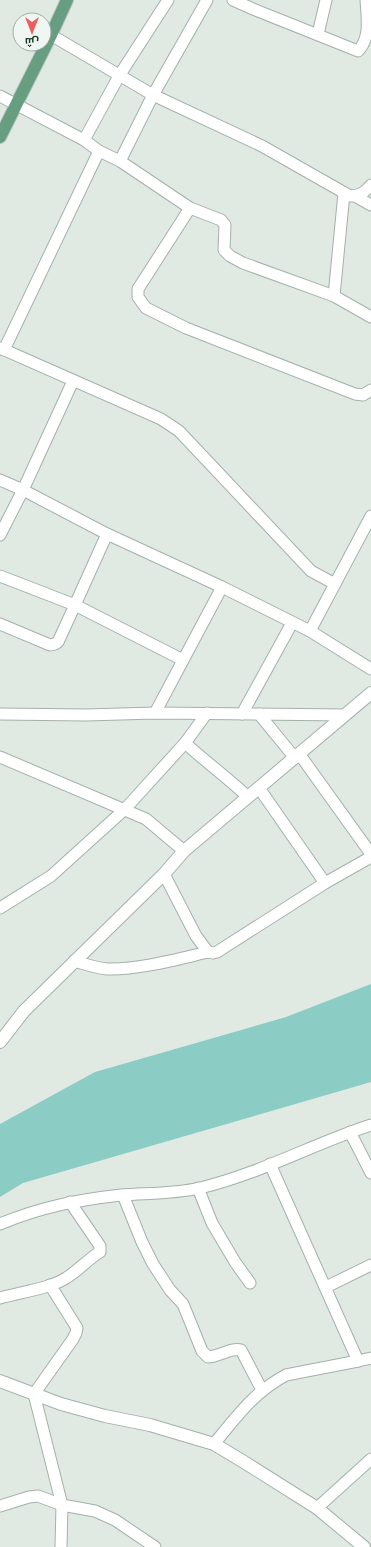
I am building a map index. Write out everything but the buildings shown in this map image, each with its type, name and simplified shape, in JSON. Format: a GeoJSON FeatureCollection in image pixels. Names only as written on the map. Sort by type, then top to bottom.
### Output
{"type":"FeatureCollection","features":[{"type":"Feature","properties":{"kind":"main road"},"geometry":{"type":"LineString","coordinates":[[52,33],[67,0]]}},
{"type":"Feature","properties":{"kind":"main road"},"geometry":{"type":"LineString","coordinates":[[0,137],[42,52]]}},
{"type":"Feature","properties":{"kind":"street"},"geometry":{"type":"LineString","coordinates":[[84,140],[119,76],[168,0]]}},
{"type":"Feature","properties":{"kind":"street"},"geometry":{"type":"LineString","coordinates":[[120,161],[153,95],[207,0]]}},
{"type":"Feature","properties":{"kind":"street"},"geometry":{"type":"LineString","coordinates":[[233,0],[358,51],[363,46],[367,36],[366,0]]}},
{"type":"Feature","properties":{"kind":"street"},"geometry":{"type":"LineString","coordinates":[[318,34],[326,0]]}},
{"type":"Feature","properties":{"kind":"street"},"geometry":{"type":"LineString","coordinates":[[52,36],[153,95],[262,146],[350,196],[364,193],[371,185]]}},
{"type":"Feature","properties":{"kind":"street"},"geometry":{"type":"LineString","coordinates":[[0,96],[84,140],[99,151],[120,161],[190,208],[221,220],[225,225],[224,250],[230,256],[243,263],[334,296],[371,317]]}},
{"type":"Feature","properties":{"kind":"street"},"geometry":{"type":"LineString","coordinates":[[99,151],[2,349],[161,419],[179,431],[311,571],[335,584]]}},
{"type":"Feature","properties":{"kind":"street"},"geometry":{"type":"LineString","coordinates":[[334,296],[344,193]]}},
{"type":"Feature","properties":{"kind":"street"},"geometry":{"type":"LineString","coordinates":[[355,196],[371,205]]}},
{"type":"Feature","properties":{"kind":"street"},"geometry":{"type":"LineString","coordinates":[[190,208],[138,290],[138,297],[146,308],[186,328],[355,394],[363,395],[371,390]]}},
{"type":"Feature","properties":{"kind":"street"},"geometry":{"type":"LineString","coordinates":[[0,535],[23,490],[73,381]]}},
{"type":"Feature","properties":{"kind":"street"},"geometry":{"type":"LineString","coordinates":[[0,480],[23,490],[107,534],[222,587],[310,631],[371,669]]}},
{"type":"Feature","properties":{"kind":"street"},"geometry":{"type":"LineString","coordinates":[[310,631],[371,516]]}},
{"type":"Feature","properties":{"kind":"street"},"geometry":{"type":"LineString","coordinates":[[0,624],[50,645],[58,642],[107,534]]}},
{"type":"Feature","properties":{"kind":"street"},"geometry":{"type":"LineString","coordinates":[[0,576],[75,605],[183,660]]}},
{"type":"Feature","properties":{"kind":"street"},"geometry":{"type":"LineString","coordinates":[[156,712],[222,587]]}},
{"type":"Feature","properties":{"kind":"street"},"geometry":{"type":"LineString","coordinates":[[242,714],[292,623]]}},
{"type":"Feature","properties":{"kind":"street"},"geometry":{"type":"LineString","coordinates":[[0,1042],[24,1011],[164,874],[184,851],[298,756],[344,715],[371,694]]}},
{"type":"Feature","properties":{"kind":"street"},"geometry":{"type":"LineString","coordinates":[[0,714],[86,715],[156,712],[344,715]]}},
{"type":"Feature","properties":{"kind":"street"},"geometry":{"type":"LineString","coordinates":[[0,908],[51,876],[124,809],[185,743],[207,713]]}},
{"type":"Feature","properties":{"kind":"street"},"geometry":{"type":"LineString","coordinates":[[259,714],[298,756],[371,854]]}},
{"type":"Feature","properties":{"kind":"street"},"geometry":{"type":"LineString","coordinates":[[185,743],[248,797]]}},
{"type":"Feature","properties":{"kind":"street"},"geometry":{"type":"LineString","coordinates":[[0,757],[146,819],[184,851]]}},
{"type":"Feature","properties":{"kind":"street"},"geometry":{"type":"LineString","coordinates":[[259,788],[325,883]]}},
{"type":"Feature","properties":{"kind":"street"},"geometry":{"type":"LineString","coordinates":[[74,961],[107,969],[168,961],[208,952],[212,954],[325,883],[371,857]]}},
{"type":"Feature","properties":{"kind":"street"},"geometry":{"type":"LineString","coordinates":[[164,874],[196,936],[208,952]]}},
{"type":"Feature","properties":{"kind":"street"},"geometry":{"type":"LineString","coordinates":[[0,1224],[22,1215],[70,1202],[198,1188],[246,1174],[371,1125]]}},
{"type":"Feature","properties":{"kind":"street"},"geometry":{"type":"LineString","coordinates":[[350,1132],[371,1173]]}},
{"type":"Feature","properties":{"kind":"street"},"geometry":{"type":"LineString","coordinates":[[270,1164],[358,1361]]}},
{"type":"Feature","properties":{"kind":"street"},"geometry":{"type":"LineString","coordinates":[[198,1188],[212,1223],[231,1256],[250,1283]]}},
{"type":"Feature","properties":{"kind":"street"},"geometry":{"type":"LineString","coordinates":[[123,1195],[142,1242],[162,1278],[183,1304],[202,1351],[208,1357],[213,1357],[237,1349],[241,1350],[262,1390]]}},
{"type":"Feature","properties":{"kind":"street"},"geometry":{"type":"LineString","coordinates":[[0,1298],[50,1285],[66,1278],[101,1250],[100,1246],[70,1202]]}},
{"type":"Feature","properties":{"kind":"street"},"geometry":{"type":"LineString","coordinates":[[326,1287],[371,1265]]}},
{"type":"Feature","properties":{"kind":"street"},"geometry":{"type":"LineString","coordinates":[[50,1285],[76,1324],[76,1333],[34,1394],[62,1505],[61,1547]]}},
{"type":"Feature","properties":{"kind":"street"},"geometry":{"type":"LineString","coordinates":[[214,1444],[237,1414],[262,1390],[286,1375],[371,1358]]}},
{"type":"Feature","properties":{"kind":"street"},"geometry":{"type":"LineString","coordinates":[[0,1381],[60,1404],[105,1416],[150,1424],[214,1444],[317,1508],[364,1547]]}},
{"type":"Feature","properties":{"kind":"street"},"geometry":{"type":"LineString","coordinates":[[317,1508],[371,1459]]}},
{"type":"Feature","properties":{"kind":"street"},"geometry":{"type":"LineString","coordinates":[[0,1506],[29,1497],[38,1496],[62,1505],[95,1511],[114,1520],[155,1547]]}},
{"type":"Feature","properties":{"kind":"water"},"geometry":{"type":"Polygon","coordinates":[[[371,984],[371,1082],[23,1183],[0,1197],[0,1124],[95,1072],[286,1017],[371,984]]]}}]}
